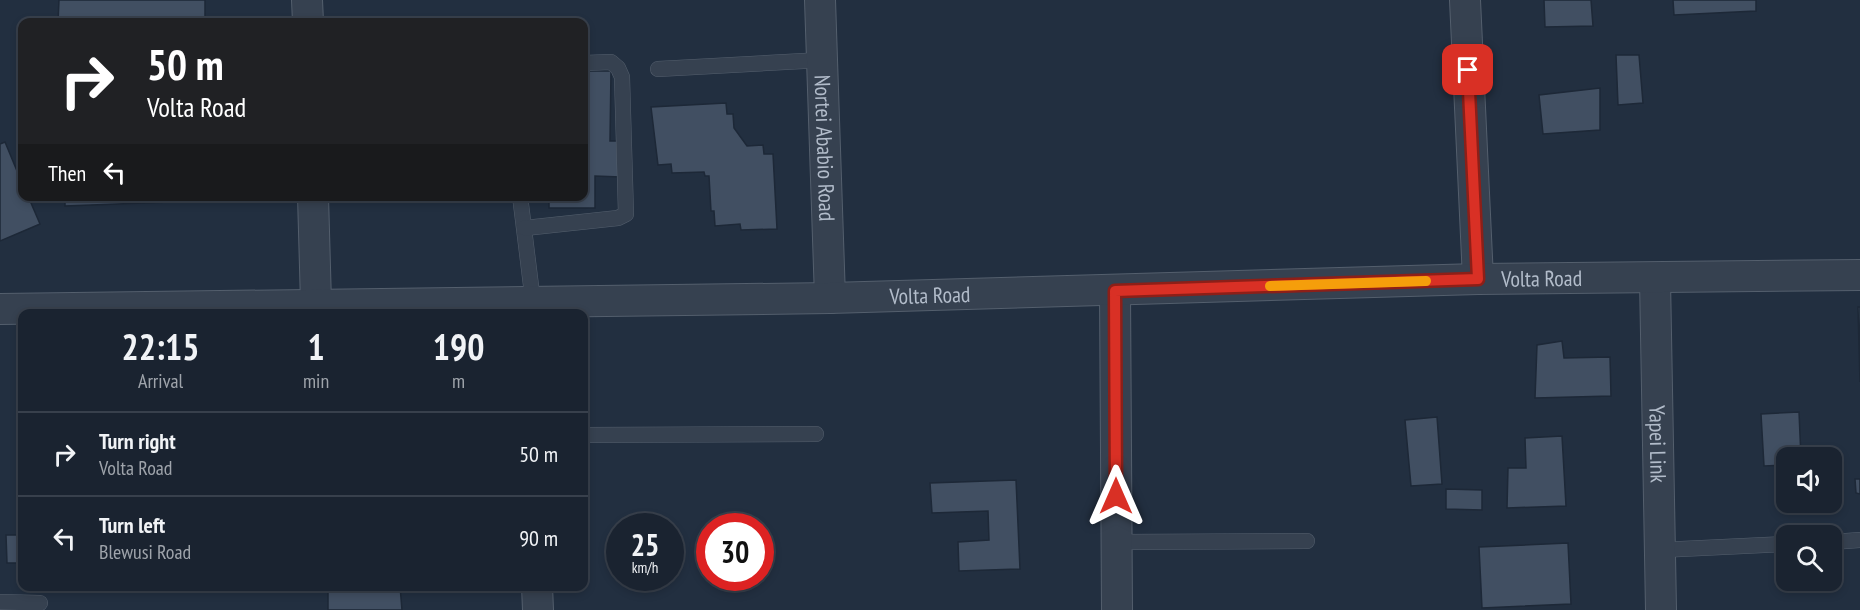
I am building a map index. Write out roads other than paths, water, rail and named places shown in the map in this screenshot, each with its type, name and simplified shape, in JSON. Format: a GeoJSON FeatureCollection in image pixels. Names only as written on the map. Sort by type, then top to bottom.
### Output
{"type":"FeatureCollection","features":[{"type":"Feature","properties":{"kind":"street"},"geometry":{"type":"LineString","coordinates":[[307,0],[308,18]]}},
{"type":"Feature","properties":{"kind":"street","name":"Nortei Ababio Road"},"geometry":{"type":"LineString","coordinates":[[820,0],[830,298]]}},
{"type":"Feature","properties":{"kind":"street"},"geometry":{"type":"LineString","coordinates":[[1465,0],[1478,279]]}},
{"type":"Feature","properties":{"kind":"street"},"geometry":{"type":"LineString","coordinates":[[313,201],[316,303]]}},
{"type":"Feature","properties":{"kind":"street","name":"Volta Road"},"geometry":{"type":"LineString","coordinates":[[0,309],[316,303],[533,308],[1478,279],[1655,279],[1860,275]]}},
{"type":"Feature","properties":{"kind":"street","name":"Yapei Link"},"geometry":{"type":"LineString","coordinates":[[1655,279],[1662,610]]}},
{"type":"Feature","properties":{"kind":"street"},"geometry":{"type":"LineString","coordinates":[[1115,291],[1117,610]]}},
{"type":"Feature","properties":{"kind":"street"},"geometry":{"type":"LineString","coordinates":[[537,591],[538,610]]}},
{"type":"Feature","properties":{"kind":"lane"},"geometry":{"type":"LineString","coordinates":[[658,69],[822,60]]}},
{"type":"Feature","properties":{"kind":"lane"},"geometry":{"type":"LineString","coordinates":[[525,228],[618,218],[626,214],[622,77],[611,62],[588,63]]}},
{"type":"Feature","properties":{"kind":"lane"},"geometry":{"type":"LineString","coordinates":[[521,201],[533,308]]}},
{"type":"Feature","properties":{"kind":"lane"},"geometry":{"type":"LineString","coordinates":[[588,435],[816,434]]}},
{"type":"Feature","properties":{"kind":"lane"},"geometry":{"type":"LineString","coordinates":[[1842,541],[1860,540]]}},
{"type":"Feature","properties":{"kind":"lane"},"geometry":{"type":"LineString","coordinates":[[1117,542],[1307,541]]}},
{"type":"Feature","properties":{"kind":"lane"},"geometry":{"type":"LineString","coordinates":[[1660,550],[1776,544]]}},
{"type":"Feature","properties":{"kind":"lane"},"geometry":{"type":"LineString","coordinates":[[0,602],[40,603]]}}]}
